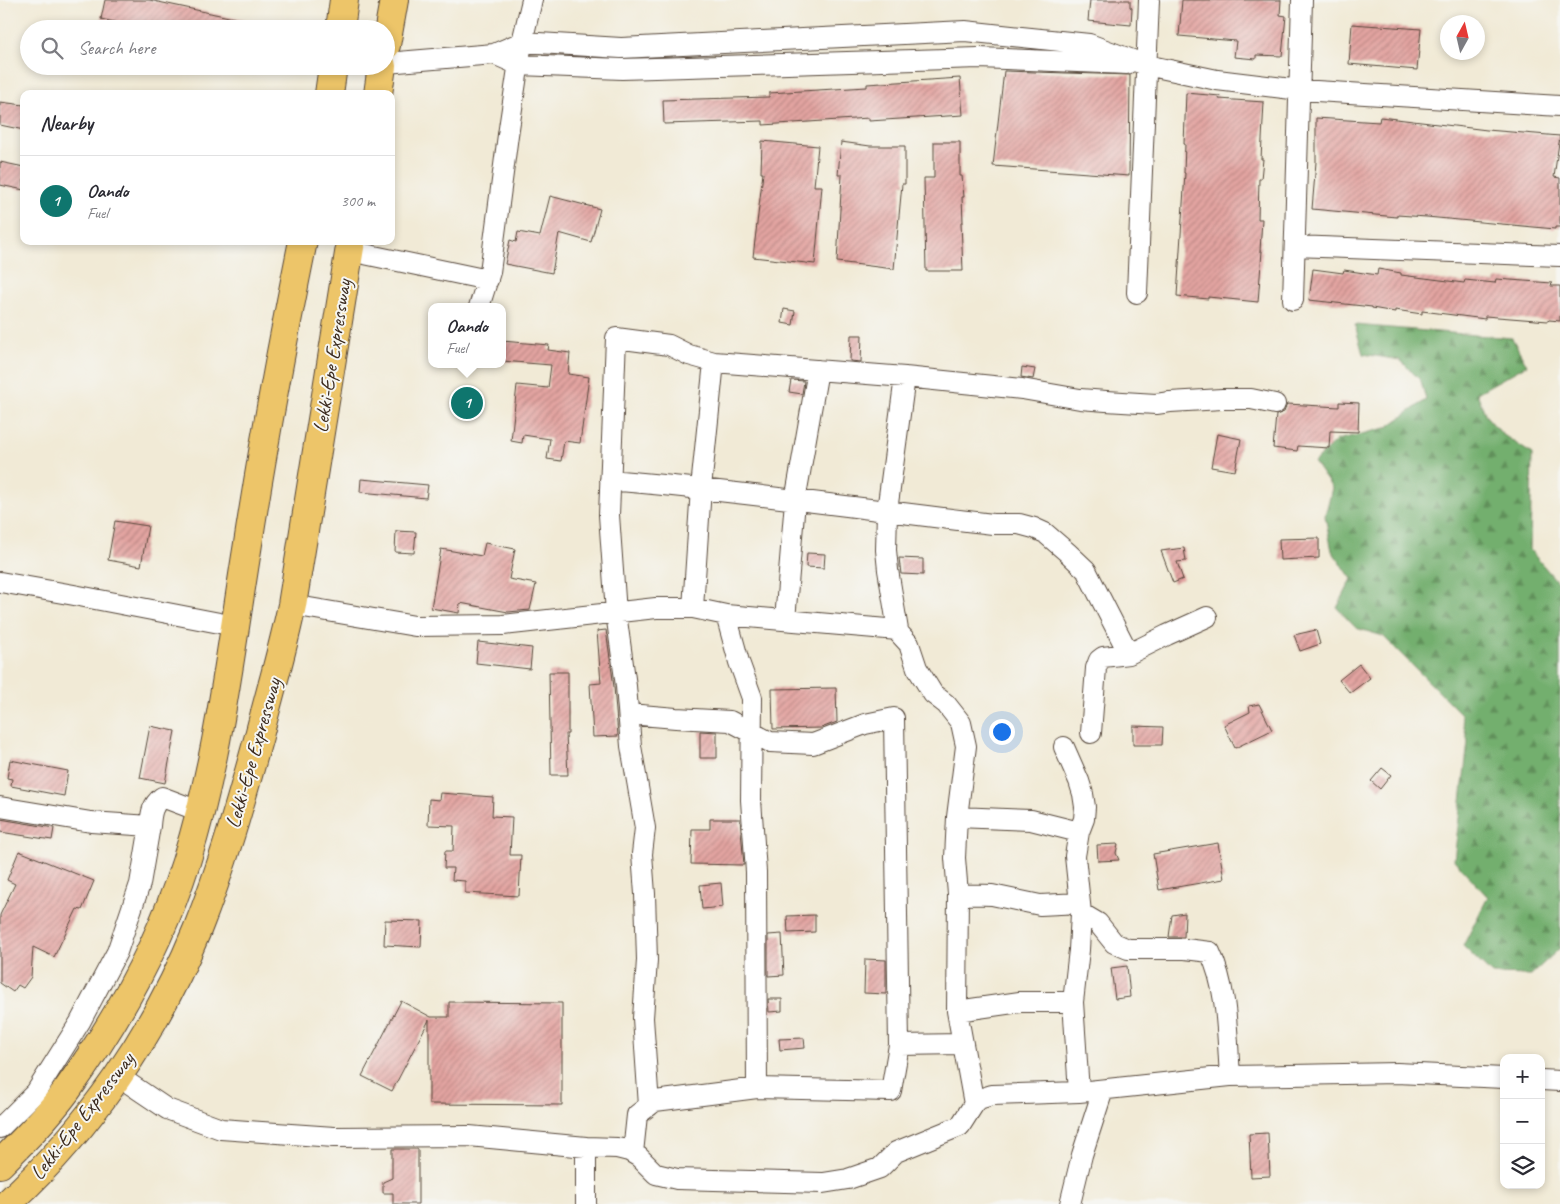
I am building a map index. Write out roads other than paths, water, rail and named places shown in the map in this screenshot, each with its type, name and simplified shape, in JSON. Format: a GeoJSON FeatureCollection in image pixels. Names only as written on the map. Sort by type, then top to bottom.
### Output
{"type":"FeatureCollection","features":[{"type":"Feature","properties":{"kind":"highway"},"geometry":{"type":"LineString","coordinates":[[341,20],[344,0]]}},
{"type":"Feature","properties":{"kind":"highway"},"geometry":{"type":"LineString","coordinates":[[390,20],[394,0]]}},
{"type":"Feature","properties":{"kind":"highway"},"geometry":{"type":"LineString","coordinates":[[330,90],[332,75]]}},
{"type":"Feature","properties":{"kind":"highway"},"geometry":{"type":"LineString","coordinates":[[379,90],[381,75]]}},
{"type":"Feature","properties":{"kind":"highway","name":"Lekki-Epe Expressway"},"geometry":{"type":"LineString","coordinates":[[0,1164],[66,1092],[105,1034],[133,985],[161,928],[186,862],[209,768],[235,626],[257,487],[302,245]]}},
{"type":"Feature","properties":{"kind":"highway","name":"Lekki-Epe Expressway"},"geometry":{"type":"LineString","coordinates":[[7,1204],[30,1183],[65,1145],[118,1076],[171,986],[197,930],[248,776],[284,644],[350,246]]}},
{"type":"Feature","properties":{"kind":"highway"},"geometry":{"type":"LineString","coordinates":[[209,768],[248,776]]}},
{"type":"Feature","properties":{"kind":"street"},"geometry":{"type":"LineString","coordinates":[[480,303],[488,280],[518,65],[532,0]]}},
{"type":"Feature","properties":{"kind":"street"},"geometry":{"type":"LineString","coordinates":[[1137,293],[1149,0]]}},
{"type":"Feature","properties":{"kind":"street"},"geometry":{"type":"LineString","coordinates":[[1293,300],[1302,0]]}},
{"type":"Feature","properties":{"kind":"street"},"geometry":{"type":"LineString","coordinates":[[395,62],[494,54],[522,42],[621,48],[965,31],[1089,44],[1146,65],[1217,80],[1300,90],[1560,106]]}},
{"type":"Feature","properties":{"kind":"street"},"geometry":{"type":"LineString","coordinates":[[808,63],[810,39]]}},
{"type":"Feature","properties":{"kind":"street"},"geometry":{"type":"LineString","coordinates":[[494,54],[518,65],[622,69],[978,58],[1146,65]]}},
{"type":"Feature","properties":{"kind":"street"},"geometry":{"type":"LineString","coordinates":[[350,246],[488,280]]}},
{"type":"Feature","properties":{"kind":"street"},"geometry":{"type":"LineString","coordinates":[[1295,246],[1560,256]]}},
{"type":"Feature","properties":{"kind":"street"},"geometry":{"type":"LineString","coordinates":[[649,1106],[643,1018],[647,960],[642,854],[644,828],[631,746],[626,686],[616,613],[609,515],[616,338],[668,345],[690,355],[714,362],[904,377],[1022,389],[1080,399],[1156,404],[1222,399],[1251,399],[1275,404]]}},
{"type":"Feature","properties":{"kind":"street"},"geometry":{"type":"LineString","coordinates":[[693,608],[701,488],[714,362]]}},
{"type":"Feature","properties":{"kind":"street"},"geometry":{"type":"LineString","coordinates":[[785,620],[794,500],[818,370]]}},
{"type":"Feature","properties":{"kind":"street"},"geometry":{"type":"LineString","coordinates":[[904,377],[887,510],[886,550],[898,632],[909,644],[917,668],[933,694],[946,704],[961,723],[966,746],[957,816],[955,858],[958,894],[957,1011],[974,1104]]}},
{"type":"Feature","properties":{"kind":"street"},"geometry":{"type":"LineString","coordinates":[[610,480],[701,488],[993,524],[1019,524],[1045,533],[1086,570],[1129,654]]}},
{"type":"Feature","properties":{"kind":"street"},"geometry":{"type":"LineString","coordinates":[[0,582],[235,626]]}},
{"type":"Feature","properties":{"kind":"street"},"geometry":{"type":"LineString","coordinates":[[292,604],[415,626],[503,625],[656,608],[693,608],[726,615],[898,630]]}},
{"type":"Feature","properties":{"kind":"street"},"geometry":{"type":"LineString","coordinates":[[726,615],[739,662],[752,698],[751,800],[756,872],[757,1088]]}},
{"type":"Feature","properties":{"kind":"street"},"geometry":{"type":"LineString","coordinates":[[1091,733],[1096,668],[1099,660],[1103,657],[1129,654],[1207,617]]}},
{"type":"Feature","properties":{"kind":"street"},"geometry":{"type":"LineString","coordinates":[[629,714],[730,721],[770,742],[813,744],[865,724],[894,718],[899,1045],[891,1091],[757,1088],[655,1101],[637,1114],[633,1154]]}},
{"type":"Feature","properties":{"kind":"street"},"geometry":{"type":"LineString","coordinates":[[1064,747],[1084,794],[1084,819],[1079,832],[1075,856],[1080,908],[1079,950],[1073,1002],[1079,1092]]}},
{"type":"Feature","properties":{"kind":"street"},"geometry":{"type":"LineString","coordinates":[[0,1128],[36,1092],[80,1022],[117,952],[140,884],[151,811],[155,803],[162,796],[200,811]]}},
{"type":"Feature","properties":{"kind":"street"},"geometry":{"type":"LineString","coordinates":[[0,807],[92,822],[150,826]]}},
{"type":"Feature","properties":{"kind":"street"},"geometry":{"type":"LineString","coordinates":[[957,816],[1031,820],[1079,832]]}},
{"type":"Feature","properties":{"kind":"street"},"geometry":{"type":"LineString","coordinates":[[958,894],[992,895],[1040,906],[1080,908],[1098,923],[1114,944],[1128,949],[1185,949],[1210,952],[1215,964],[1223,1000],[1230,1076]]}},
{"type":"Feature","properties":{"kind":"street"},"geometry":{"type":"LineString","coordinates":[[957,1011],[1020,1002],[1073,1002]]}},
{"type":"Feature","properties":{"kind":"street"},"geometry":{"type":"LineString","coordinates":[[899,1045],[962,1044]]}},
{"type":"Feature","properties":{"kind":"street"},"geometry":{"type":"LineString","coordinates":[[118,1076],[167,1109],[221,1129],[334,1137],[469,1136],[586,1147],[617,1148],[639,1157],[656,1174],[677,1179],[822,1183],[848,1180],[880,1168],[896,1152],[960,1126],[979,1099],[992,1095],[1079,1092],[1230,1076],[1398,1073],[1500,1078]]}},
{"type":"Feature","properties":{"kind":"street"},"geometry":{"type":"LineString","coordinates":[[1545,1080],[1560,1080]]}},
{"type":"Feature","properties":{"kind":"street"},"geometry":{"type":"LineString","coordinates":[[1070,1204],[1082,1155],[1102,1090]]}},
{"type":"Feature","properties":{"kind":"street"},"geometry":{"type":"LineString","coordinates":[[586,1147],[586,1204]]}},
{"type":"Feature","properties":{"kind":"place","name":"Oando"},"geometry":{"type":"Point","coordinates":[467,403]}}]}
